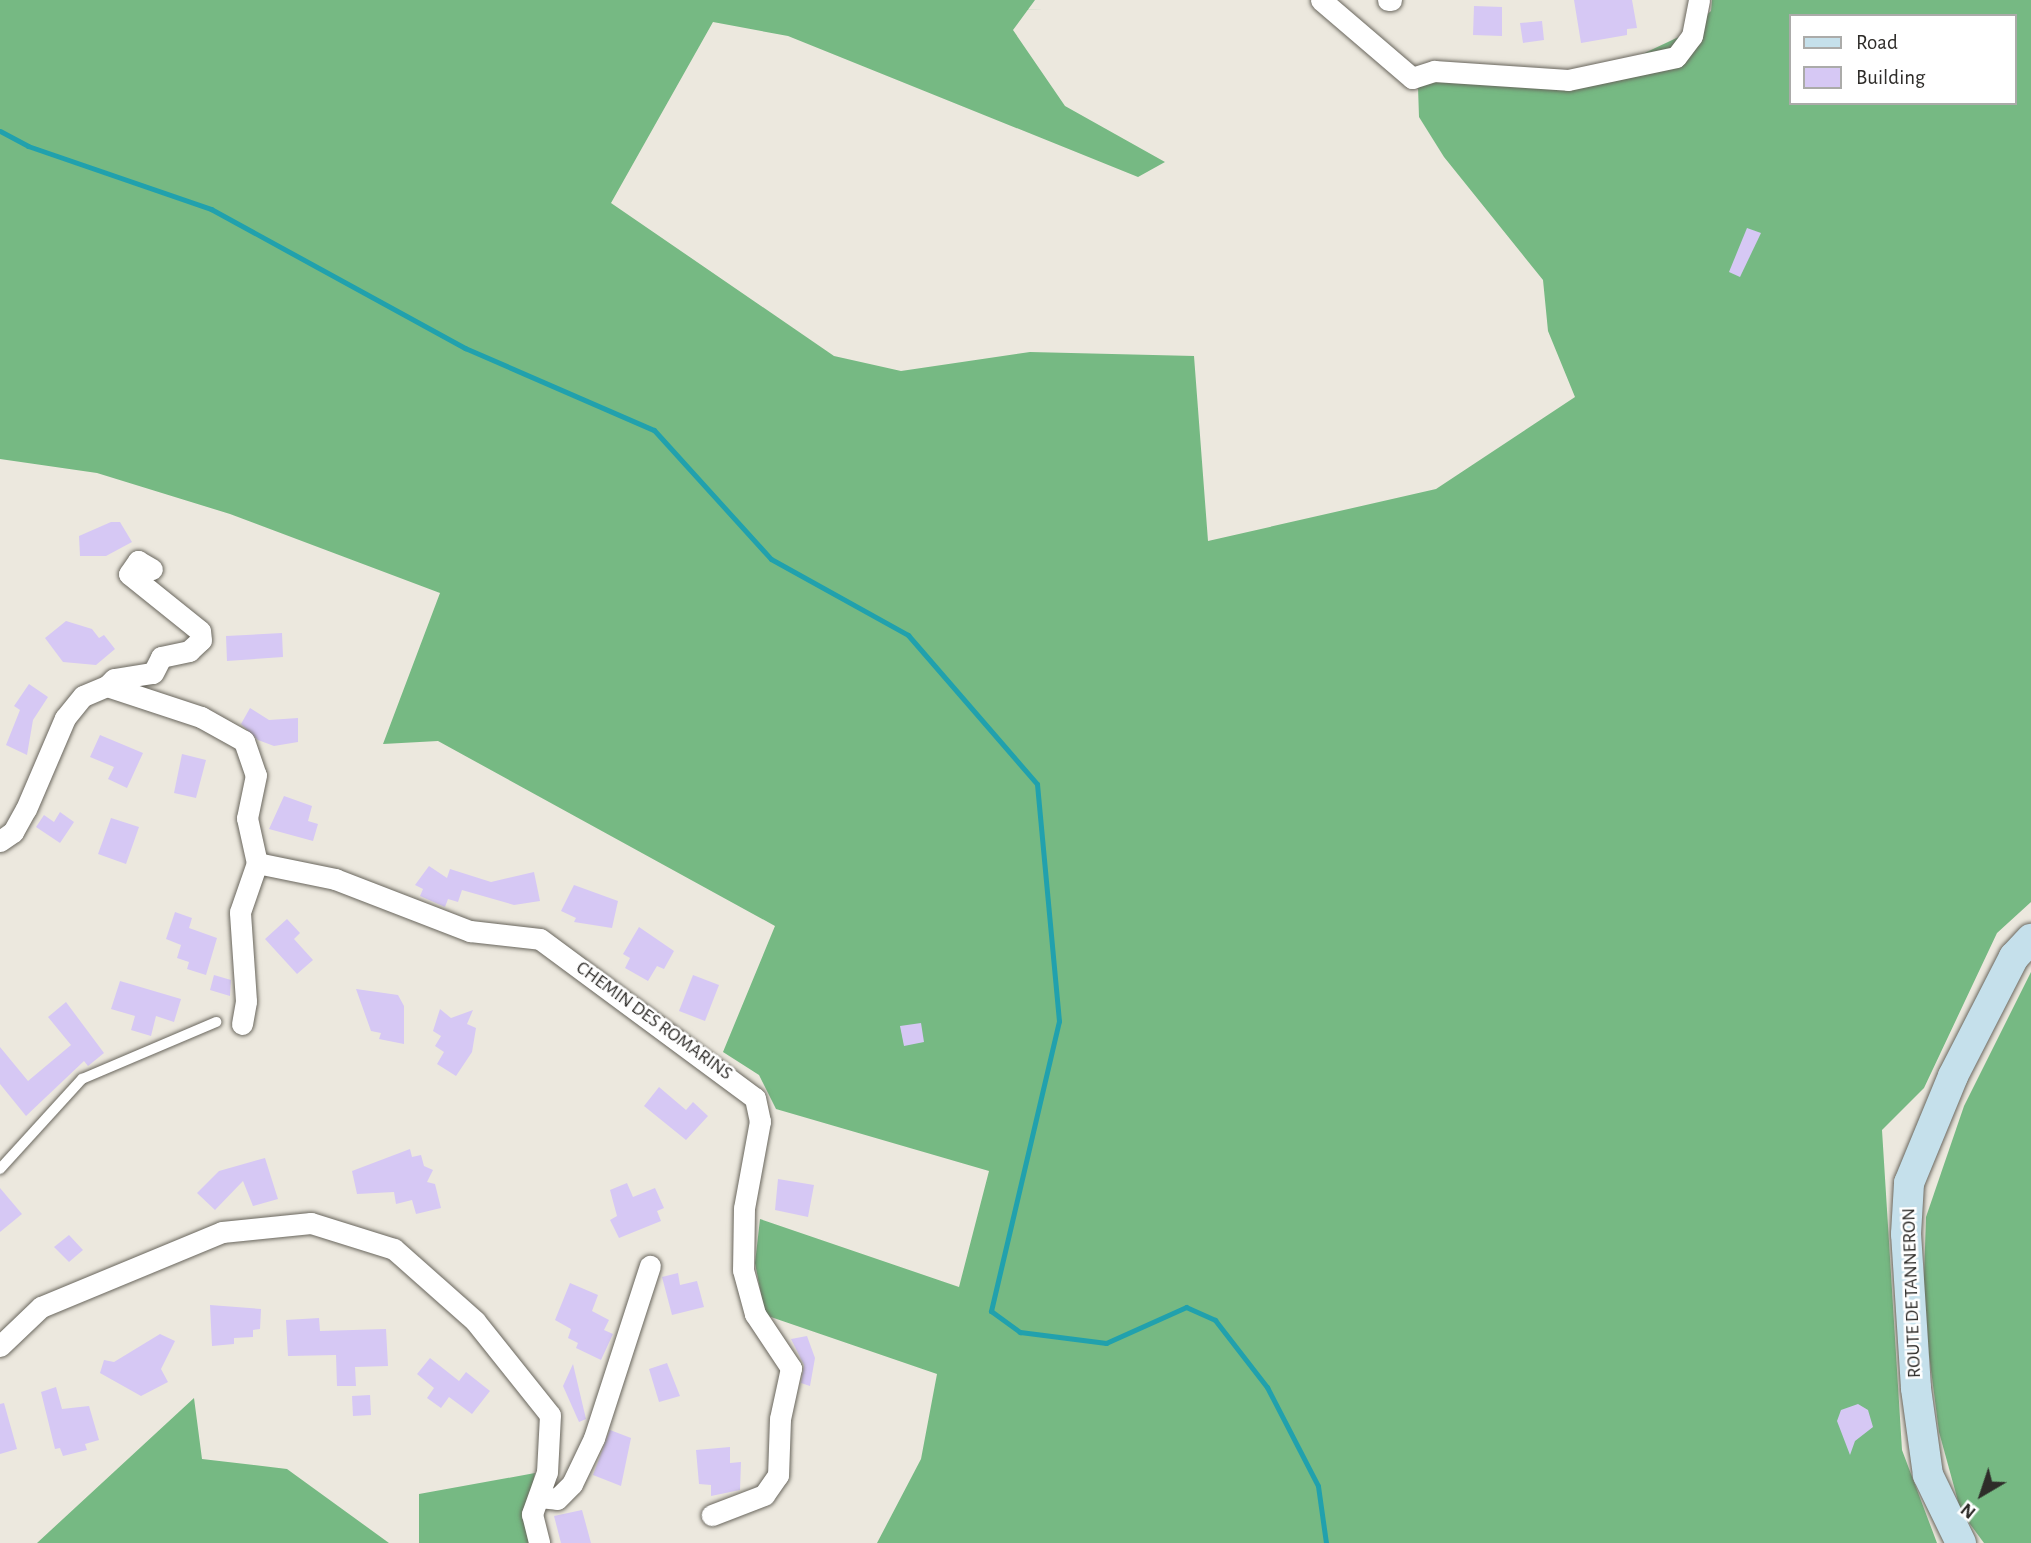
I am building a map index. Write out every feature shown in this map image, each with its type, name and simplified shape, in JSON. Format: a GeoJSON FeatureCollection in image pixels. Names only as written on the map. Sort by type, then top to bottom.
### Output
{"type":"FeatureCollection","features":[{"type":"Feature","properties":{"kind":"street"},"geometry":{"type":"LineString","coordinates":[[1321,0],[1412,78],[1434,71],[1569,80],[1676,57],[1692,36],[1699,0]]}},
{"type":"Feature","properties":{"kind":"street"},"geometry":{"type":"LineString","coordinates":[[0,841],[13,832],[26,809],[65,718],[83,696],[107,686],[114,679],[153,673],[161,657],[189,651],[201,640],[200,631],[129,574],[138,561],[152,569]]}},
{"type":"Feature","properties":{"kind":"street"},"geometry":{"type":"LineString","coordinates":[[107,686],[201,717],[244,741],[256,775],[247,818],[257,863],[240,912],[246,1000],[242,1024]]}},
{"type":"Feature","properties":{"kind":"street","name":"CHEMIN DES ROMARINS"},"geometry":{"type":"LineString","coordinates":[[257,863],[335,879],[470,931],[540,939],[755,1098],[761,1121],[744,1208],[743,1270],[755,1314],[791,1368],[780,1419],[778,1475],[764,1495],[712,1515]]}},
{"type":"Feature","properties":{"kind":"street","name":"ROUTE DE TANNERON"},"geometry":{"type":"LineString","coordinates":[[1961,1543],[1928,1475],[1916,1388],[1906,1234],[1909,1183],[1953,1076],[2014,957],[2031,939]]}},
{"type":"Feature","properties":{"kind":"street"},"geometry":{"type":"LineString","coordinates":[[0,1346],[41,1307],[222,1232],[310,1223],[394,1249],[432,1279],[524,1375],[550,1415],[547,1472],[532,1514],[539,1543]]}},
{"type":"Feature","properties":{"kind":"street"},"geometry":{"type":"LineString","coordinates":[[539,1497],[557,1499],[572,1485],[594,1438],[650,1266]]}},
{"type":"Feature","properties":{"kind":"lane"},"geometry":{"type":"LineString","coordinates":[[0,1169],[82,1079],[216,1022]]}},
{"type":"Feature","properties":{"kind":"green space"},"geometry":{"type":"Polygon","coordinates":[[[0,0],[1035,0],[1013,30],[1065,106],[1165,162],[1138,177],[788,36],[713,22],[611,203],[834,356],[901,371],[1030,352],[1194,356],[1208,541],[1436,489],[1575,397],[1548,331],[1543,280],[1444,157],[1419,117],[1418,87],[1442,76],[1565,71],[1634,58],[1685,34],[1711,11],[1712,0],[2031,0],[2031,902],[1997,933],[1924,1088],[1882,1130],[1902,1450],[1937,1543],[877,1543],[921,1459],[937,1374],[765,1315],[755,1263],[760,1219],[959,1287],[989,1171],[776,1109],[759,1075],[723,1052],[775,926],[438,741],[383,744],[440,593],[230,514],[97,473],[0,459],[0,0]]]}},
{"type":"Feature","properties":{"kind":"green space"},"geometry":{"type":"Polygon","coordinates":[[[2031,972],[2031,1543],[1984,1543],[1961,1512],[1939,1432],[1923,1308],[1926,1217],[1964,1106],[2031,972]]]}},
{"type":"Feature","properties":{"kind":"green space"},"geometry":{"type":"Polygon","coordinates":[[[194,1398],[202,1459],[287,1469],[389,1543],[37,1543],[194,1398]]]}},
{"type":"Feature","properties":{"kind":"green space"},"geometry":{"type":"Polygon","coordinates":[[[535,1473],[527,1512],[535,1543],[419,1543],[419,1494],[535,1473]]]}},
{"type":"Feature","properties":{"kind":"building"},"geometry":{"type":"Polygon","coordinates":[[[1574,0],[1632,0],[1637,28],[1627,29],[1627,35],[1581,43],[1574,0]]]}},
{"type":"Feature","properties":{"kind":"building"},"geometry":{"type":"Polygon","coordinates":[[[1474,6],[1502,7],[1502,36],[1473,35],[1474,6]]]}},
{"type":"Feature","properties":{"kind":"building"},"geometry":{"type":"Polygon","coordinates":[[[1542,21],[1544,40],[1523,43],[1520,23],[1542,21]]]}},
{"type":"Feature","properties":{"kind":"building"},"geometry":{"type":"Polygon","coordinates":[[[1747,228],[1761,233],[1740,277],[1729,272],[1747,228]]]}},
{"type":"Feature","properties":{"kind":"building"},"geometry":{"type":"Polygon","coordinates":[[[111,522],[120,522],[132,542],[106,556],[80,556],[79,536],[111,522]]]}},
{"type":"Feature","properties":{"kind":"building"},"geometry":{"type":"Polygon","coordinates":[[[66,621],[92,629],[99,638],[104,635],[115,649],[96,665],[63,662],[45,638],[66,621]]]}},
{"type":"Feature","properties":{"kind":"building"},"geometry":{"type":"Polygon","coordinates":[[[282,633],[283,657],[227,661],[226,636],[282,633]]]}},
{"type":"Feature","properties":{"kind":"building"},"geometry":{"type":"Polygon","coordinates":[[[29,684],[48,697],[33,720],[27,755],[6,745],[20,710],[14,706],[29,684]]]}},
{"type":"Feature","properties":{"kind":"building"},"geometry":{"type":"Polygon","coordinates":[[[250,708],[269,720],[298,718],[298,742],[274,746],[258,740],[241,724],[250,708]]]}},
{"type":"Feature","properties":{"kind":"building"},"geometry":{"type":"Polygon","coordinates":[[[100,735],[143,753],[127,788],[108,779],[114,767],[90,757],[100,735]]]}},
{"type":"Feature","properties":{"kind":"building"},"geometry":{"type":"Polygon","coordinates":[[[182,754],[206,760],[196,798],[174,793],[182,754]]]}},
{"type":"Feature","properties":{"kind":"building"},"geometry":{"type":"Polygon","coordinates":[[[284,796],[312,806],[308,821],[318,824],[313,841],[269,829],[284,796]]]}},
{"type":"Feature","properties":{"kind":"building"},"geometry":{"type":"Polygon","coordinates":[[[60,812],[74,822],[60,843],[36,827],[44,815],[54,822],[60,812]]]}},
{"type":"Feature","properties":{"kind":"building"},"geometry":{"type":"Polygon","coordinates":[[[111,818],[139,827],[126,864],[98,854],[111,818]]]}},
{"type":"Feature","properties":{"kind":"building"},"geometry":{"type":"Polygon","coordinates":[[[429,866],[447,878],[450,869],[491,882],[534,872],[540,901],[514,905],[462,890],[458,902],[448,899],[445,907],[420,896],[423,889],[415,885],[429,866]]]}},
{"type":"Feature","properties":{"kind":"building"},"geometry":{"type":"Polygon","coordinates":[[[574,885],[618,901],[612,928],[574,922],[576,918],[561,911],[574,885]]]}},
{"type":"Feature","properties":{"kind":"building"},"geometry":{"type":"Polygon","coordinates":[[[175,912],[192,918],[189,928],[217,938],[206,975],[187,969],[189,962],[177,958],[181,945],[166,939],[175,912]]]}},
{"type":"Feature","properties":{"kind":"building"},"geometry":{"type":"Polygon","coordinates":[[[287,919],[300,933],[294,939],[313,960],[297,974],[265,939],[287,919]]]}},
{"type":"Feature","properties":{"kind":"building"},"geometry":{"type":"Polygon","coordinates":[[[639,927],[674,951],[664,969],[657,966],[648,981],[625,968],[630,958],[623,954],[639,927]]]}},
{"type":"Feature","properties":{"kind":"building"},"geometry":{"type":"Polygon","coordinates":[[[214,975],[231,980],[230,996],[210,990],[214,975]]]}},
{"type":"Feature","properties":{"kind":"building"},"geometry":{"type":"Polygon","coordinates":[[[693,975],[719,985],[705,1021],[679,1011],[693,975]]]}},
{"type":"Feature","properties":{"kind":"building"},"geometry":{"type":"Polygon","coordinates":[[[120,981],[181,999],[174,1022],[156,1016],[151,1036],[131,1030],[135,1016],[111,1009],[120,981]]]}},
{"type":"Feature","properties":{"kind":"building"},"geometry":{"type":"Polygon","coordinates":[[[356,989],[398,995],[404,1006],[404,1044],[379,1039],[381,1033],[371,1031],[356,989]]]}},
{"type":"Feature","properties":{"kind":"building"},"geometry":{"type":"Polygon","coordinates":[[[66,1002],[104,1053],[88,1066],[84,1061],[26,1116],[0,1084],[0,1047],[28,1081],[71,1045],[48,1017],[66,1002]]]}},
{"type":"Feature","properties":{"kind":"building"},"geometry":{"type":"Polygon","coordinates":[[[440,1009],[451,1018],[473,1010],[467,1024],[476,1028],[472,1052],[456,1076],[437,1064],[444,1052],[435,1046],[441,1036],[433,1031],[440,1009]]]}},
{"type":"Feature","properties":{"kind":"building"},"geometry":{"type":"Polygon","coordinates":[[[921,1023],[924,1042],[904,1046],[900,1026],[921,1023]]]}},
{"type":"Feature","properties":{"kind":"building"},"geometry":{"type":"Polygon","coordinates":[[[659,1087],[686,1110],[693,1102],[708,1116],[686,1140],[644,1106],[659,1087]]]}},
{"type":"Feature","properties":{"kind":"building"},"geometry":{"type":"Polygon","coordinates":[[[410,1149],[412,1157],[421,1155],[424,1166],[433,1170],[427,1182],[435,1184],[441,1208],[416,1214],[412,1200],[396,1204],[394,1192],[357,1194],[352,1171],[410,1149]]]}},
{"type":"Feature","properties":{"kind":"building"},"geometry":{"type":"Polygon","coordinates":[[[265,1158],[278,1199],[253,1206],[243,1181],[215,1210],[197,1193],[219,1171],[265,1158]]]}},
{"type":"Feature","properties":{"kind":"building"},"geometry":{"type":"Polygon","coordinates":[[[778,1179],[814,1185],[808,1217],[775,1210],[778,1179]]]}},
{"type":"Feature","properties":{"kind":"building"},"geometry":{"type":"Polygon","coordinates":[[[627,1183],[633,1197],[655,1188],[664,1208],[657,1211],[661,1221],[619,1238],[610,1220],[617,1216],[610,1190],[627,1183]]]}},
{"type":"Feature","properties":{"kind":"building"},"geometry":{"type":"Polygon","coordinates":[[[0,1188],[22,1214],[0,1232],[0,1188]]]}},
{"type":"Feature","properties":{"kind":"building"},"geometry":{"type":"Polygon","coordinates":[[[69,1235],[83,1250],[69,1262],[54,1247],[69,1235]]]}},
{"type":"Feature","properties":{"kind":"building"},"geometry":{"type":"Polygon","coordinates":[[[678,1273],[680,1285],[697,1281],[704,1307],[672,1315],[662,1277],[678,1273]]]}},
{"type":"Feature","properties":{"kind":"building"},"geometry":{"type":"Polygon","coordinates":[[[570,1283],[598,1295],[592,1311],[609,1320],[604,1330],[613,1334],[601,1360],[576,1348],[578,1343],[568,1338],[571,1329],[555,1320],[570,1283]]]}},
{"type":"Feature","properties":{"kind":"building"},"geometry":{"type":"Polygon","coordinates":[[[210,1305],[261,1309],[260,1329],[253,1330],[253,1337],[234,1338],[234,1344],[212,1346],[210,1305]]]}},
{"type":"Feature","properties":{"kind":"building"},"geometry":{"type":"Polygon","coordinates":[[[319,1318],[320,1331],[386,1329],[388,1366],[355,1367],[356,1386],[337,1386],[336,1355],[288,1356],[286,1320],[319,1318]]]}},
{"type":"Feature","properties":{"kind":"building"},"geometry":{"type":"Polygon","coordinates":[[[160,1334],[175,1341],[161,1369],[168,1382],[141,1396],[100,1373],[104,1360],[114,1362],[160,1334]]]}},
{"type":"Feature","properties":{"kind":"building"},"geometry":{"type":"Polygon","coordinates":[[[807,1336],[815,1358],[810,1386],[801,1383],[804,1365],[791,1339],[807,1336]]]}},
{"type":"Feature","properties":{"kind":"building"},"geometry":{"type":"Polygon","coordinates":[[[430,1358],[459,1381],[466,1372],[490,1391],[472,1414],[449,1397],[441,1408],[427,1398],[434,1388],[417,1374],[430,1358]]]}},
{"type":"Feature","properties":{"kind":"building"},"geometry":{"type":"Polygon","coordinates":[[[667,1363],[680,1396],[659,1402],[649,1369],[667,1363]]]}},
{"type":"Feature","properties":{"kind":"building"},"geometry":{"type":"Polygon","coordinates":[[[573,1364],[586,1419],[579,1422],[563,1386],[573,1364]]]}},
{"type":"Feature","properties":{"kind":"building"},"geometry":{"type":"Polygon","coordinates":[[[56,1387],[62,1409],[89,1406],[99,1440],[85,1444],[87,1450],[63,1456],[60,1448],[55,1449],[41,1392],[56,1387]]]}},
{"type":"Feature","properties":{"kind":"building"},"geometry":{"type":"Polygon","coordinates":[[[370,1395],[371,1415],[353,1416],[352,1396],[370,1395]]]}},
{"type":"Feature","properties":{"kind":"building"},"geometry":{"type":"Polygon","coordinates":[[[4,1403],[17,1449],[0,1454],[0,1404],[4,1403]]]}},
{"type":"Feature","properties":{"kind":"building"},"geometry":{"type":"Polygon","coordinates":[[[1858,1404],[1868,1410],[1873,1427],[1855,1441],[1850,1455],[1837,1421],[1841,1410],[1858,1404]]]}},
{"type":"Feature","properties":{"kind":"building"},"geometry":{"type":"Polygon","coordinates":[[[610,1430],[631,1438],[621,1486],[593,1475],[610,1430]]]}},
{"type":"Feature","properties":{"kind":"building"},"geometry":{"type":"Polygon","coordinates":[[[730,1447],[730,1463],[741,1462],[740,1490],[711,1496],[711,1485],[699,1484],[696,1450],[730,1447]]]}},
{"type":"Feature","properties":{"kind":"building"},"geometry":{"type":"Polygon","coordinates":[[[582,1510],[591,1543],[561,1543],[554,1516],[582,1510]]]}},
{"type":"Feature","properties":{"kind":"waterway"},"geometry":{"type":"LineString","coordinates":[[0,131],[28,146],[211,209],[465,348],[654,430],[771,559],[908,635],[1037,784],[1059,1021],[991,1311],[1020,1332],[1106,1343],[1186,1307],[1215,1320],[1267,1387],[1318,1486],[1326,1543]]}}]}
